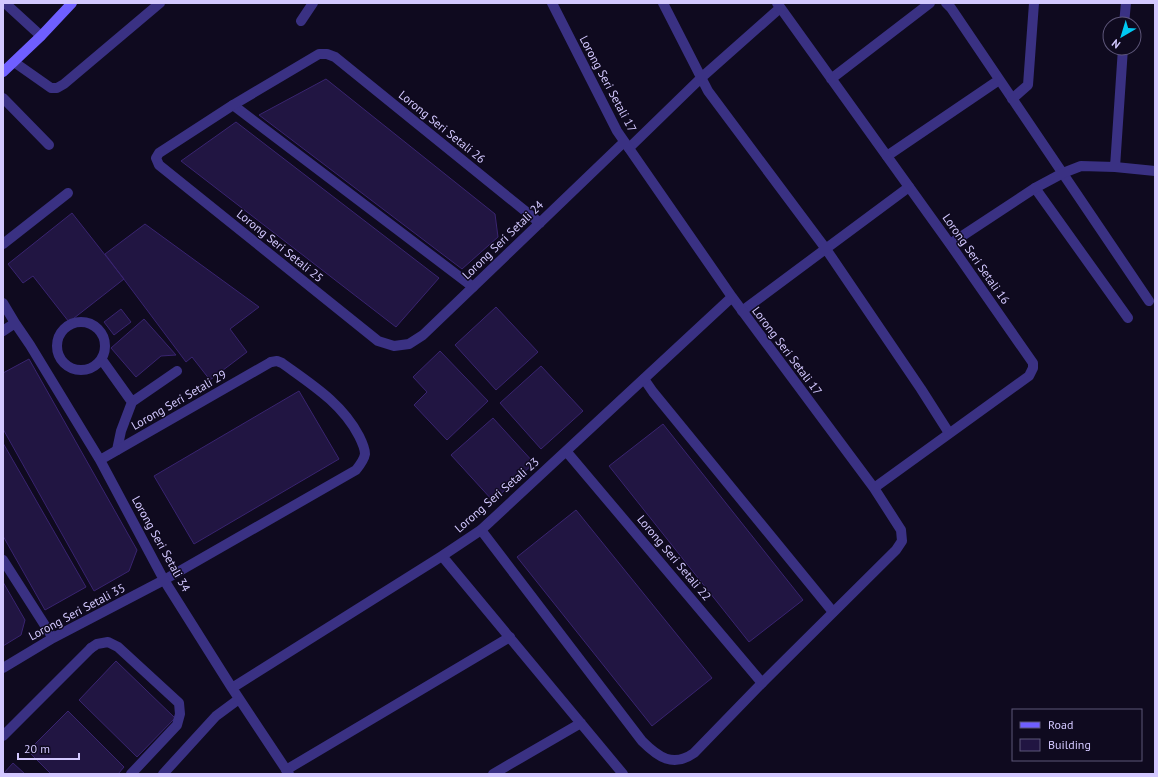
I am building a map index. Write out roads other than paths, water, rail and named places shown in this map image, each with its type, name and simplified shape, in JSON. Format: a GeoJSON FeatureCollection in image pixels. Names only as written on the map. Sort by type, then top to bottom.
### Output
{"type":"FeatureCollection","features":[{"type":"Feature","properties":{"kind":"street"},"geometry":{"type":"LineString","coordinates":[[5,3],[41,36]]}},
{"type":"Feature","properties":{"kind":"street"},"geometry":{"type":"LineString","coordinates":[[3,72],[41,36],[72,3]]}},
{"type":"Feature","properties":{"kind":"street"},"geometry":{"type":"LineString","coordinates":[[14,62],[51,88],[57,88],[64,84],[160,3]]}},
{"type":"Feature","properties":{"kind":"street"},"geometry":{"type":"LineString","coordinates":[[301,21],[313,3]]}},
{"type":"Feature","properties":{"kind":"street","name":"Lorong Seri Setali 17"},"geometry":{"type":"LineString","coordinates":[[481,530],[642,741],[650,749],[664,758],[676,760],[685,759],[694,753],[762,682],[896,550],[902,541],[901,530],[874,488],[742,311],[626,145],[617,131],[552,3]]}},
{"type":"Feature","properties":{"kind":"street"},"geometry":{"type":"LineString","coordinates":[[663,3],[701,78],[717,104],[826,249],[950,434]]}},
{"type":"Feature","properties":{"kind":"street"},"geometry":{"type":"LineString","coordinates":[[831,79],[930,3]]}},
{"type":"Feature","properties":{"kind":"street"},"geometry":{"type":"LineString","coordinates":[[946,3],[1000,80],[1149,301]]}},
{"type":"Feature","properties":{"kind":"street"},"geometry":{"type":"LineString","coordinates":[[1012,99],[1028,85],[1034,3]]}},
{"type":"Feature","properties":{"kind":"street"},"geometry":{"type":"LineString","coordinates":[[1125,16],[1126,3]]}},
{"type":"Feature","properties":{"kind":"street","name":"Lorong Seri Setali 24"},"geometry":{"type":"LineString","coordinates":[[394,346],[409,344],[423,335],[540,223],[779,6]]}},
{"type":"Feature","properties":{"kind":"street","name":"Lorong Seri Setali 16"},"geometry":{"type":"LineString","coordinates":[[779,6],[950,244],[1033,363],[1033,368],[1029,376],[874,488]]}},
{"type":"Feature","properties":{"kind":"street","name":"Lorong Seri Setali 26"},"geometry":{"type":"LineString","coordinates":[[233,105],[319,54],[327,54],[335,57],[540,223]]}},
{"type":"Feature","properties":{"kind":"street"},"geometry":{"type":"LineString","coordinates":[[1115,167],[1122,56]]}},
{"type":"Feature","properties":{"kind":"street"},"geometry":{"type":"LineString","coordinates":[[887,156],[1000,80]]}},
{"type":"Feature","properties":{"kind":"street"},"geometry":{"type":"LineString","coordinates":[[3,98],[49,145]]}},
{"type":"Feature","properties":{"kind":"street"},"geometry":{"type":"LineString","coordinates":[[233,105],[473,287]]}},
{"type":"Feature","properties":{"kind":"street","name":"Lorong Seri Setali 25"},"geometry":{"type":"LineString","coordinates":[[233,105],[160,152],[156,158],[159,165],[378,341],[394,346]]}},
{"type":"Feature","properties":{"kind":"street"},"geometry":{"type":"LineString","coordinates":[[950,244],[1035,188],[1063,173],[1081,166],[1115,167],[1155,171]]}},
{"type":"Feature","properties":{"kind":"street"},"geometry":{"type":"LineString","coordinates":[[742,311],[909,187]]}},
{"type":"Feature","properties":{"kind":"street"},"geometry":{"type":"LineString","coordinates":[[1035,188],[1128,318]]}},
{"type":"Feature","properties":{"kind":"street"},"geometry":{"type":"LineString","coordinates":[[3,244],[68,193]]}},
{"type":"Feature","properties":{"kind":"street","name":"Lorong Seri Setali 23"},"geometry":{"type":"LineString","coordinates":[[232,688],[481,530],[732,297]]}},
{"type":"Feature","properties":{"kind":"street","name":"Lorong Seri Setali 34"},"geometry":{"type":"LineString","coordinates":[[3,304],[30,345],[100,460],[164,580],[287,772]]}},
{"type":"Feature","properties":{"kind":"street"},"geometry":{"type":"LineString","coordinates":[[3,331],[15,323]]}},
{"type":"Feature","properties":{"kind":"street"},"geometry":{"type":"LineString","coordinates":[[75,323],[87,323],[97,328],[104,337],[106,349],[102,360],[93,367],[82,370],[71,368],[62,360],[58,349],[59,338],[65,328],[75,323]]}},
{"type":"Feature","properties":{"kind":"street"},"geometry":{"type":"LineString","coordinates":[[102,360],[132,402]]}},
{"type":"Feature","properties":{"kind":"street","name":"Lorong Seri Setali 29"},"geometry":{"type":"LineString","coordinates":[[100,460],[272,362]]}},
{"type":"Feature","properties":{"kind":"street","name":"Lorong Seri Setali 35"},"geometry":{"type":"LineString","coordinates":[[3,668],[53,638],[164,580],[356,470],[362,463],[365,454],[363,444],[340,408],[327,396],[282,362],[272,362]]}},
{"type":"Feature","properties":{"kind":"street"},"geometry":{"type":"LineString","coordinates":[[117,450],[121,431],[132,402],[177,371]]}},
{"type":"Feature","properties":{"kind":"street"},"geometry":{"type":"LineString","coordinates":[[644,379],[833,612]]}},
{"type":"Feature","properties":{"kind":"street","name":"Lorong Seri Setali 22"},"geometry":{"type":"LineString","coordinates":[[566,451],[762,682]]}},
{"type":"Feature","properties":{"kind":"street"},"geometry":{"type":"LineString","coordinates":[[442,556],[623,774]]}},
{"type":"Feature","properties":{"kind":"street"},"geometry":{"type":"LineString","coordinates":[[3,560],[53,638]]}},
{"type":"Feature","properties":{"kind":"street"},"geometry":{"type":"LineString","coordinates":[[287,772],[510,637]]}},
{"type":"Feature","properties":{"kind":"street"},"geometry":{"type":"LineString","coordinates":[[3,736],[91,648],[97,644],[108,642],[118,647],[179,703],[180,714],[177,725],[130,774]]}},
{"type":"Feature","properties":{"kind":"street"},"geometry":{"type":"LineString","coordinates":[[163,774],[216,716],[239,699]]}},
{"type":"Feature","properties":{"kind":"street"},"geometry":{"type":"LineString","coordinates":[[492,774],[581,723]]}}]}
